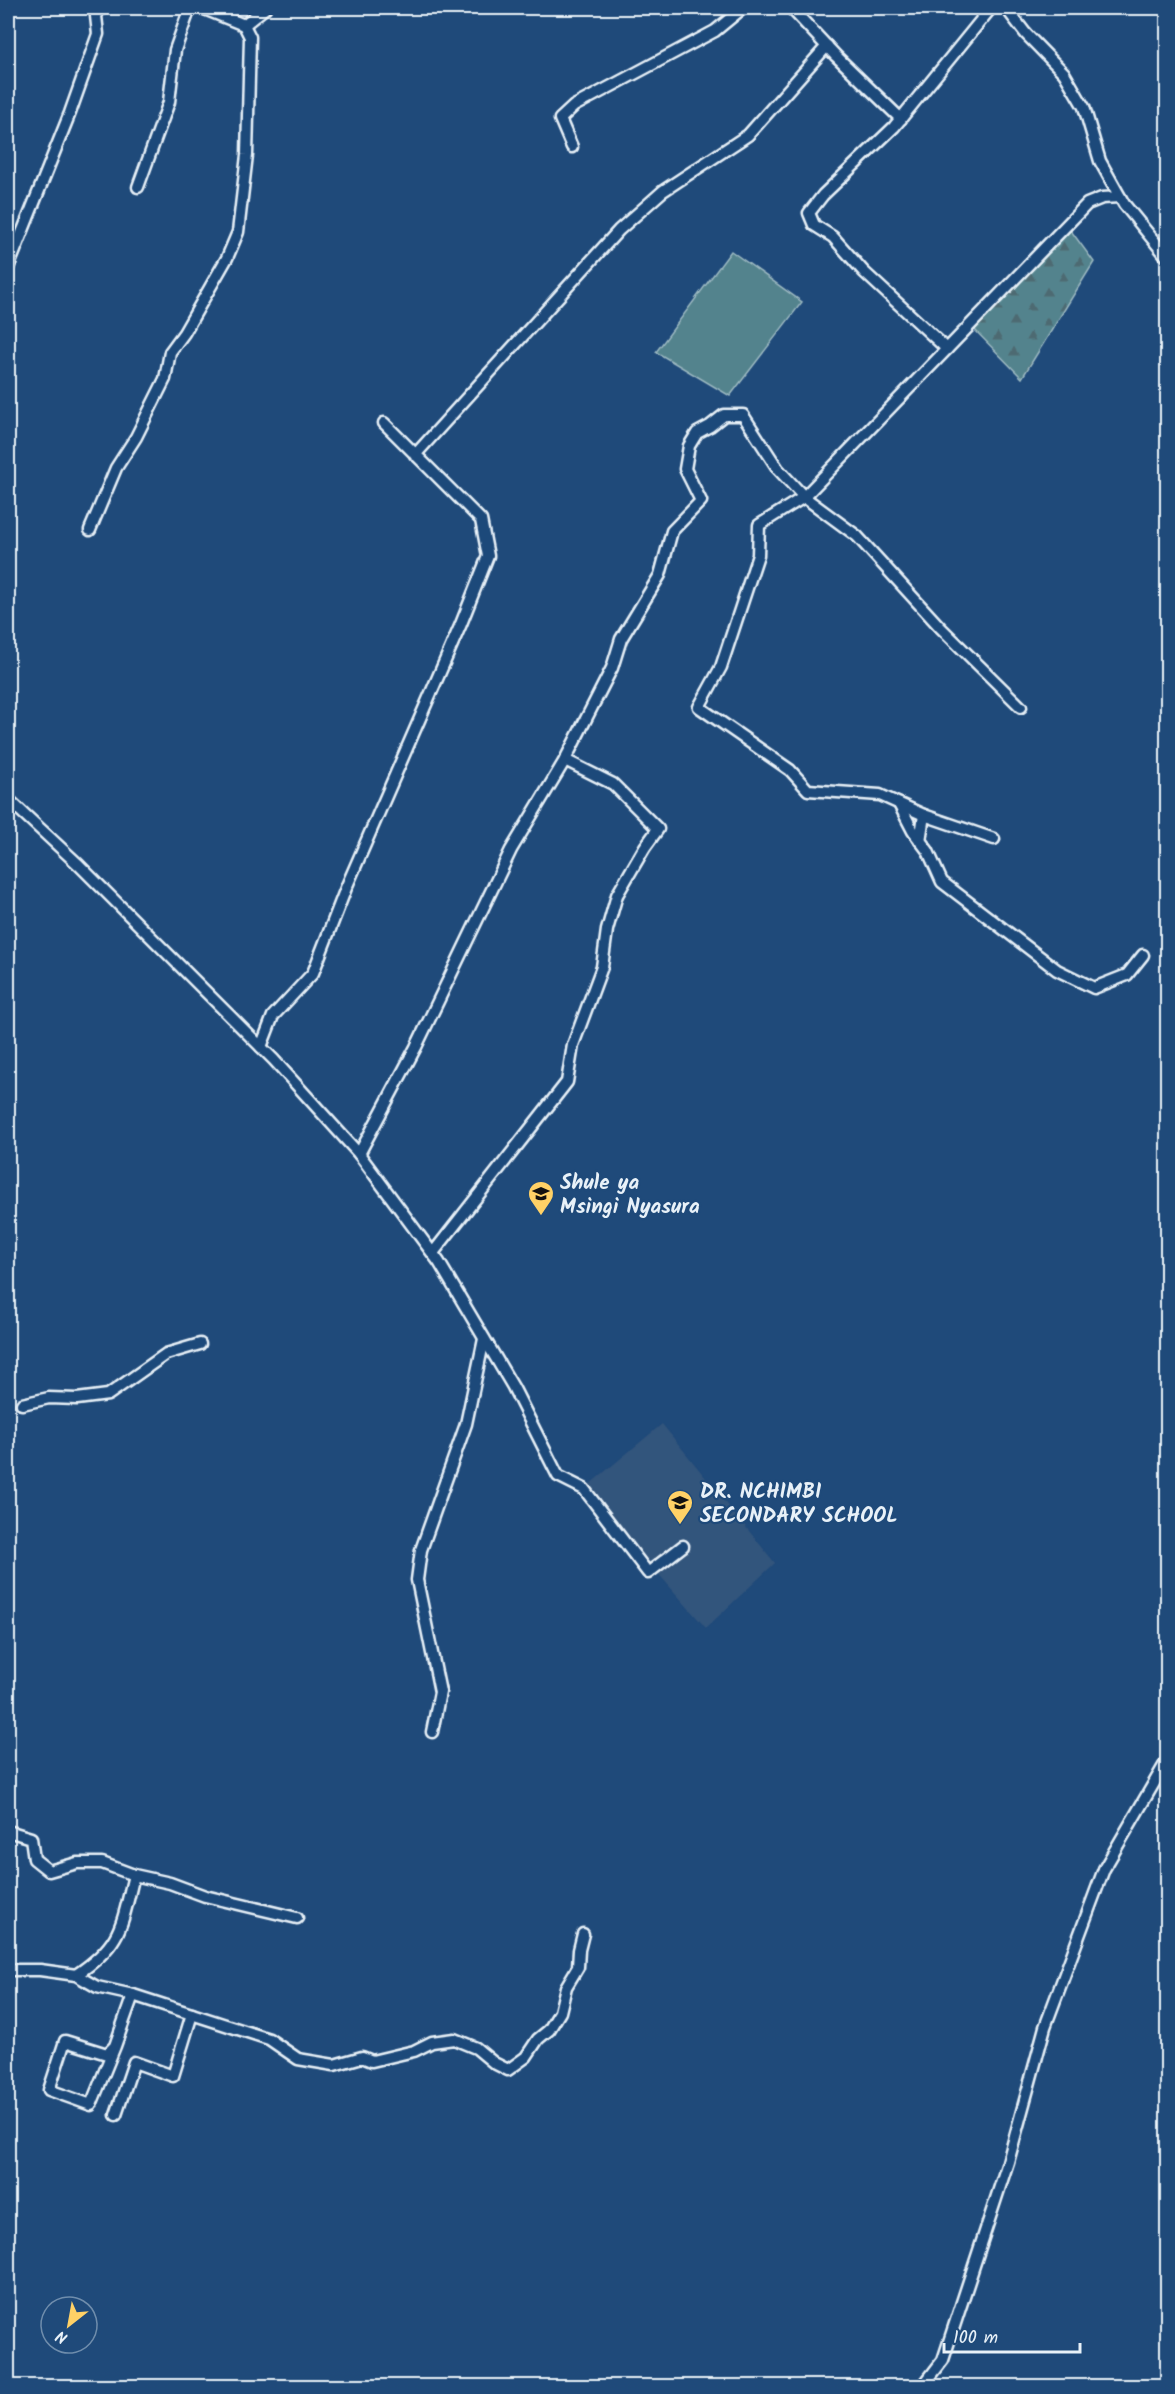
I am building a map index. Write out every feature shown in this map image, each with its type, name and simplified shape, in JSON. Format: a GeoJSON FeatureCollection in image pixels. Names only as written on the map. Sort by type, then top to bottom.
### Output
{"type":"FeatureCollection","features":[{"type":"Feature","properties":{"kind":"street"},"geometry":{"type":"LineString","coordinates":[[8,268],[70,113],[98,34],[96,16],[100,8]]}},
{"type":"Feature","properties":{"kind":"street"},"geometry":{"type":"LineString","coordinates":[[138,187],[169,102],[175,50],[190,8]]}},
{"type":"Feature","properties":{"kind":"street"},"geometry":{"type":"LineString","coordinates":[[90,530],[116,468],[136,436],[165,379],[170,352],[184,333],[227,258],[238,232],[247,155],[246,114],[251,64],[250,37],[244,25],[202,8]]}},
{"type":"Feature","properties":{"kind":"street"},"geometry":{"type":"LineString","coordinates":[[244,25],[265,8]]}},
{"type":"Feature","properties":{"kind":"street"},"geometry":{"type":"LineString","coordinates":[[572,147],[560,119],[574,106],[715,31],[743,8]]}},
{"type":"Feature","properties":{"kind":"street"},"geometry":{"type":"LineString","coordinates":[[791,8],[901,119]]}},
{"type":"Feature","properties":{"kind":"street"},"geometry":{"type":"LineString","coordinates":[[947,349],[864,272],[833,237],[814,225],[809,213],[824,195],[901,119],[991,8]]}},
{"type":"Feature","properties":{"kind":"street"},"geometry":{"type":"LineString","coordinates":[[1006,8],[1064,73],[1084,107],[1100,161],[1120,197],[1167,258]]}},
{"type":"Feature","properties":{"kind":"street"},"geometry":{"type":"LineString","coordinates":[[415,454],[619,230],[663,191],[748,135],[827,46]]}},
{"type":"Feature","properties":{"kind":"street"},"geometry":{"type":"LineString","coordinates":[[994,839],[924,815],[880,795],[808,789],[790,770],[699,706],[721,667],[758,555],[759,525],[804,497],[1087,204],[1102,198],[1120,197]]}},
{"type":"Feature","properties":{"kind":"street"},"geometry":{"type":"LineString","coordinates":[[359,1155],[416,1047],[511,850],[565,760],[612,668],[621,639],[660,575],[672,531],[701,501],[685,469],[689,446],[697,433],[724,415],[743,415],[778,469],[804,497],[857,536],[939,627],[1021,707]]}},
{"type":"Feature","properties":{"kind":"street"},"geometry":{"type":"LineString","coordinates":[[261,1047],[273,1016],[313,974],[346,888],[461,624],[488,556],[481,520],[384,423]]}},
{"type":"Feature","properties":{"kind":"street"},"geometry":{"type":"LineString","coordinates":[[433,1253],[567,1082],[573,1046],[602,967],[607,930],[617,895],[658,829],[613,784],[565,760]]}},
{"type":"Feature","properties":{"kind":"street"},"geometry":{"type":"LineString","coordinates":[[8,799],[79,865],[261,1047],[359,1155],[433,1253],[513,1387],[558,1476],[584,1490],[648,1573],[683,1546]]}},
{"type":"Feature","properties":{"kind":"street"},"geometry":{"type":"LineString","coordinates":[[899,803],[928,851],[942,882],[1042,959],[1072,979],[1094,988],[1106,984],[1127,975],[1143,955]]}},
{"type":"Feature","properties":{"kind":"street"},"geometry":{"type":"LineString","coordinates":[[920,841],[924,815]]}},
{"type":"Feature","properties":{"kind":"street"},"geometry":{"type":"LineString","coordinates":[[432,1732],[440,1692],[417,1580],[421,1550],[466,1425],[484,1339]]}},
{"type":"Feature","properties":{"kind":"street"},"geometry":{"type":"LineString","coordinates":[[22,1404],[49,1398],[77,1399],[108,1395],[166,1354],[200,1344]]}},
{"type":"Feature","properties":{"kind":"street"},"geometry":{"type":"LineString","coordinates":[[923,2386],[943,2360],[1008,2162],[1045,2027],[1104,1869],[1167,1758]]}},
{"type":"Feature","properties":{"kind":"street"},"geometry":{"type":"LineString","coordinates":[[8,1831],[31,1838],[34,1859],[49,1871],[77,1863],[102,1863],[205,1896],[297,1918]]}},
{"type":"Feature","properties":{"kind":"street"},"geometry":{"type":"LineString","coordinates":[[76,1975],[96,1962],[113,1944],[121,1928],[134,1875]]}},
{"type":"Feature","properties":{"kind":"street"},"geometry":{"type":"LineString","coordinates":[[8,1970],[40,1970],[76,1975],[97,1988],[133,1995],[269,2039],[298,2059],[334,2065],[362,2058],[372,2061],[414,2052],[432,2042],[454,2039],[476,2048],[494,2063],[508,2070],[526,2057],[538,2039],[549,2030],[560,2012],[566,1987],[578,1967],[583,1934]]}},
{"type":"Feature","properties":{"kind":"street"},"geometry":{"type":"LineString","coordinates":[[115,2046],[107,2054],[65,2041],[49,2090],[91,2105],[115,2046],[133,1995]]}},
{"type":"Feature","properties":{"kind":"street"},"geometry":{"type":"LineString","coordinates":[[116,2115],[134,2062],[173,2076],[192,2014]]}},
{"type":"Feature","properties":{"kind":"shaded area","name":"DR. NCHIMBI SECONDARY SCHOOL"},"geometry":{"type":"Polygon","coordinates":[[[662,1424],[775,1563],[706,1628],[584,1489],[662,1424]]]}},
{"type":"Feature","properties":{"kind":"green space"},"geometry":{"type":"Polygon","coordinates":[[[1066,224],[1094,262],[1022,378],[970,325],[1066,224]]]}},
{"type":"Feature","properties":{"kind":"green space"},"geometry":{"type":"Polygon","coordinates":[[[731,251],[802,302],[730,396],[656,352],[731,251]]]}},
{"type":"Feature","properties":{"kind":"place","name":"Shule ya Msingi Nyasura"},"geometry":{"type":"Point","coordinates":[541,1217]}},
{"type":"Feature","properties":{"kind":"place","name":"DR. NCHIMBI SECONDARY SCHOOL"},"geometry":{"type":"Point","coordinates":[680,1526]}}]}
